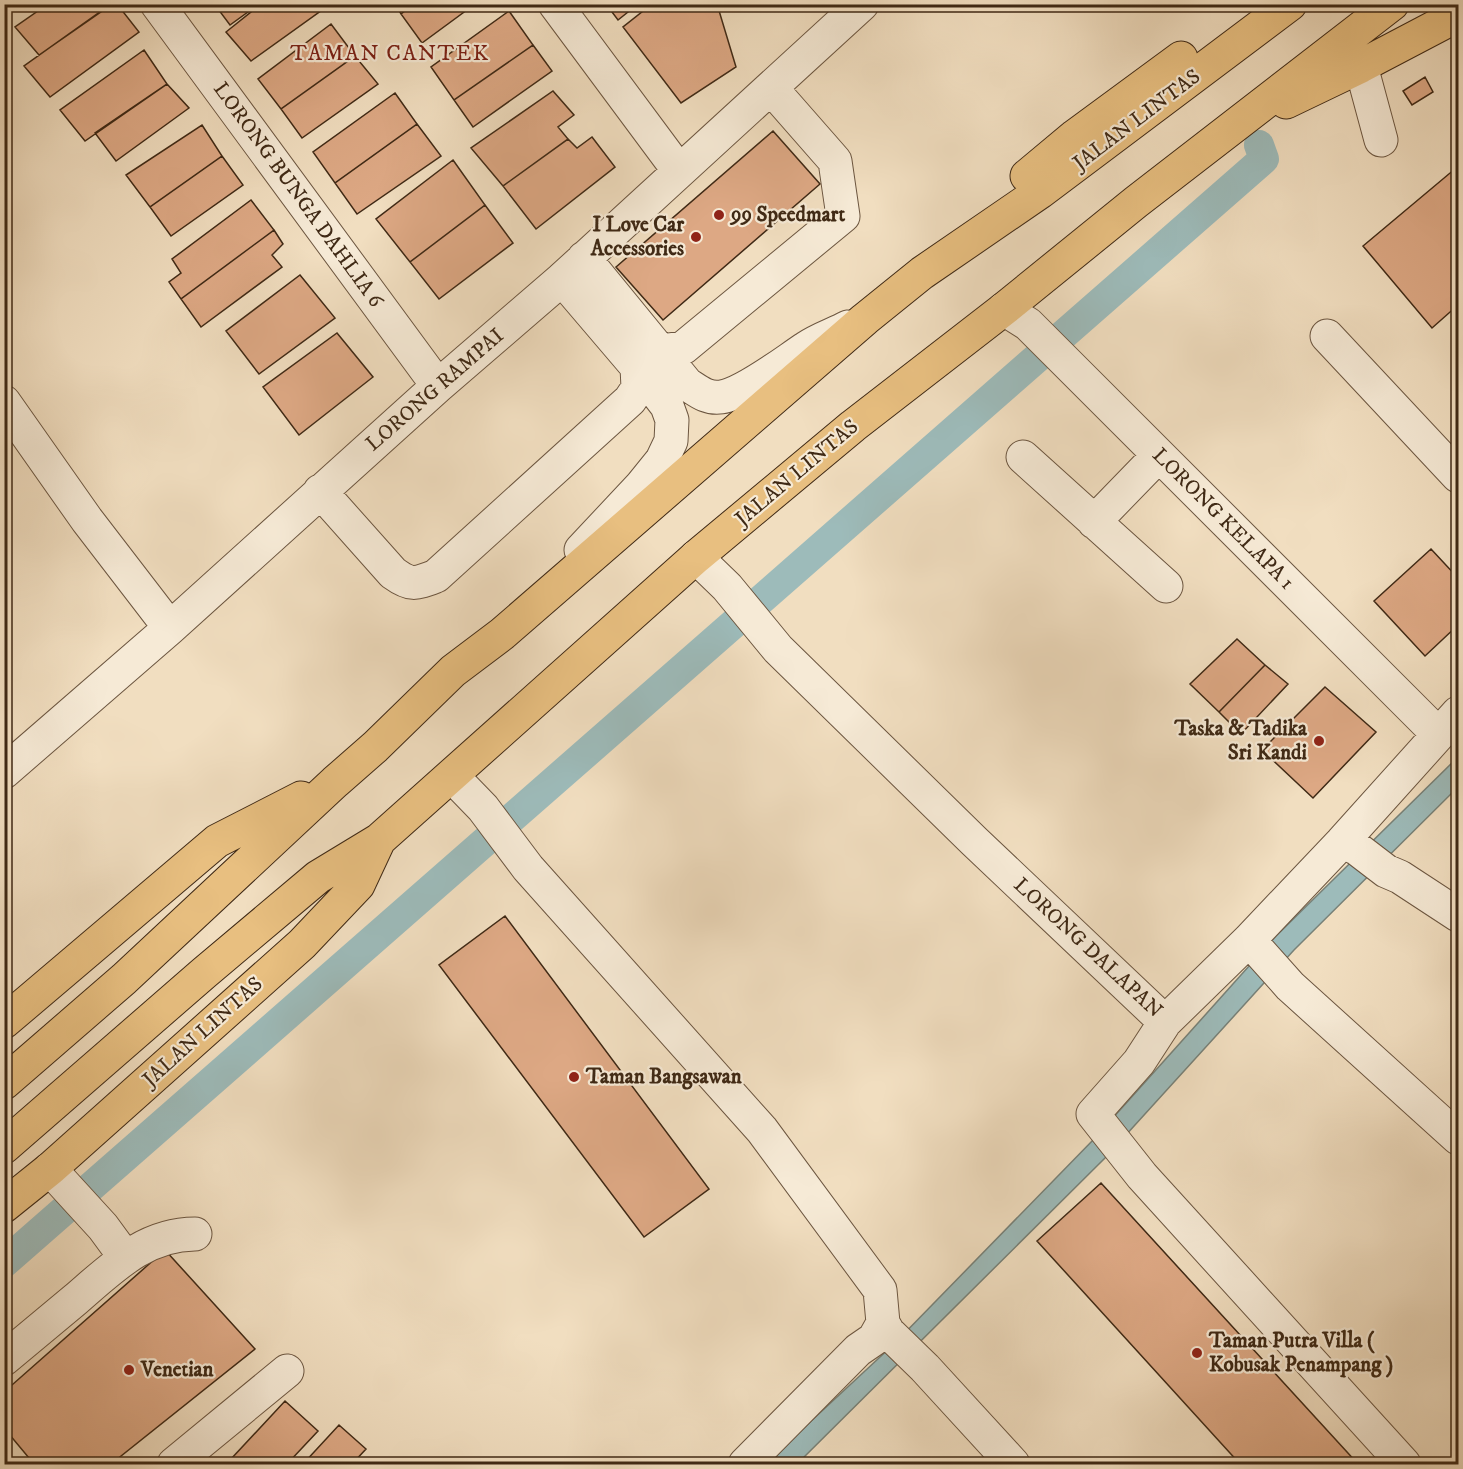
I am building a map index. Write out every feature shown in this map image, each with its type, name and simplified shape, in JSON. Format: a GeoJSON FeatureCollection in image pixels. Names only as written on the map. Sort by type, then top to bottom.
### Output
{"type":"FeatureCollection","features":[{"type":"Feature","properties":{"kind":"highway","name":"JALAN LINTAS"},"geometry":{"type":"LineString","coordinates":[[4,1083],[124,979],[375,747],[453,671],[502,634],[865,319],[922,273],[1040,192],[1290,4]]}},
{"type":"Feature","properties":{"kind":"highway","name":"JALAN LINTAS"},"geometry":{"type":"LineString","coordinates":[[4,1147],[318,877],[379,840],[696,557],[854,426],[1016,316],[1136,202],[1392,4]]}},
{"type":"Feature","properties":{"kind":"highway","name":"JALAN LINTAS"},"geometry":{"type":"LineString","coordinates":[[922,273],[990,207],[1075,136],[1252,8]]}},
{"type":"Feature","properties":{"kind":"highway","name":"JALAN LINTAS"},"geometry":{"type":"LineString","coordinates":[[1221,136],[1458,15]]}},
{"type":"Feature","properties":{"kind":"highway","name":"JALAN LINTAS"},"geometry":{"type":"LineString","coordinates":[[4,1022],[217,841],[335,782]]}},
{"type":"Feature","properties":{"kind":"highway","name":"JALAN LINTAS"},"geometry":{"type":"LineString","coordinates":[[4,1206],[50,1168],[302,944],[358,885],[379,840]]}},
{"type":"Feature","properties":{"kind":"street","name":"LORONG BUNGA DAHLIA 6"},"geometry":{"type":"LineString","coordinates":[[157,4],[438,386]]}},
{"type":"Feature","properties":{"kind":"street"},"geometry":{"type":"LineString","coordinates":[[555,4],[679,171]]}},
{"type":"Feature","properties":{"kind":"street","name":"LORONG RAMPAI"},"geometry":{"type":"LineString","coordinates":[[4,772],[170,628],[320,490],[573,268],[862,4]]}},
{"type":"Feature","properties":{"kind":"street"},"geometry":{"type":"LineString","coordinates":[[1361,66],[1381,140]]}},
{"type":"Feature","properties":{"kind":"street"},"geometry":{"type":"LineString","coordinates":[[649,359],[683,348],[843,216],[835,161],[771,88]]}},
{"type":"Feature","properties":{"kind":"street"},"geometry":{"type":"LineString","coordinates":[[573,268],[649,359],[706,396],[721,397],[733,393],[775,370],[808,346],[865,319]]}},
{"type":"Feature","properties":{"kind":"street","name":"LORONG KELAPA 1"},"geometry":{"type":"LineString","coordinates":[[1016,316],[1159,455],[1448,723]]}},
{"type":"Feature","properties":{"kind":"street"},"geometry":{"type":"LineString","coordinates":[[1327,336],[1458,476]]}},
{"type":"Feature","properties":{"kind":"street"},"geometry":{"type":"LineString","coordinates":[[320,490],[393,573],[406,582],[417,583],[436,576],[630,400],[638,388],[649,359]]}},
{"type":"Feature","properties":{"kind":"street"},"geometry":{"type":"LineString","coordinates":[[502,634],[641,486],[662,460],[671,441],[672,420],[649,359]]}},
{"type":"Feature","properties":{"kind":"street"},"geometry":{"type":"LineString","coordinates":[[4,402],[87,520],[170,628]]}},
{"type":"Feature","properties":{"kind":"street"},"geometry":{"type":"LineString","coordinates":[[1094,522],[1159,455]]}},
{"type":"Feature","properties":{"kind":"street"},"geometry":{"type":"LineString","coordinates":[[1023,457],[1166,586]]}},
{"type":"Feature","properties":{"kind":"street","name":"LORONG DALAPAN"},"geometry":{"type":"LineString","coordinates":[[696,557],[728,587],[778,649],[974,842],[1165,1022],[1349,845],[1448,723]]}},
{"type":"Feature","properties":{"kind":"street"},"geometry":{"type":"LineString","coordinates":[[452,776],[483,808],[528,868],[762,1130],[880,1290],[885,1327],[1013,1464]]}},
{"type":"Feature","properties":{"kind":"street"},"geometry":{"type":"LineString","coordinates":[[1349,845],[1386,871],[1400,877],[1458,915]]}},
{"type":"Feature","properties":{"kind":"street"},"geometry":{"type":"LineString","coordinates":[[1249,940],[1290,986],[1458,1138]]}},
{"type":"Feature","properties":{"kind":"street"},"geometry":{"type":"LineString","coordinates":[[1165,1022],[1139,1062],[1093,1114],[1142,1176],[1404,1464]]}},
{"type":"Feature","properties":{"kind":"street"},"geometry":{"type":"LineString","coordinates":[[50,1168],[103,1227],[125,1257]]}},
{"type":"Feature","properties":{"kind":"street"},"geometry":{"type":"LineString","coordinates":[[4,1359],[125,1257],[149,1243],[177,1234],[195,1234]]}},
{"type":"Feature","properties":{"kind":"street"},"geometry":{"type":"LineString","coordinates":[[745,1464],[858,1350],[874,1339],[885,1327]]}},
{"type":"Feature","properties":{"kind":"street"},"geometry":{"type":"LineString","coordinates":[[174,1464],[287,1371]]}},
{"type":"Feature","properties":{"kind":"water"},"geometry":{"type":"Polygon","coordinates":[[[1458,757],[1458,787],[1294,950],[1105,1158],[797,1464],[762,1464],[894,1344],[1094,1139],[1276,936],[1458,757]]]}},
{"type":"Feature","properties":{"kind":"building"},"geometry":{"type":"Polygon","coordinates":[[[4,4],[19,4],[4,15],[4,4]]]}},
{"type":"Feature","properties":{"kind":"building"},"geometry":{"type":"Polygon","coordinates":[[[48,4],[101,4],[105,9],[39,55],[15,27],[48,4]]]}},
{"type":"Feature","properties":{"kind":"building"},"geometry":{"type":"Polygon","coordinates":[[[111,4],[117,4],[139,32],[50,97],[24,66],[111,4]]]}},
{"type":"Feature","properties":{"kind":"building"},"geometry":{"type":"Polygon","coordinates":[[[225,4],[259,4],[230,25],[218,9],[225,4]]]}},
{"type":"Feature","properties":{"kind":"building"},"geometry":{"type":"Polygon","coordinates":[[[261,4],[317,4],[322,10],[251,61],[226,32],[261,4]]]}},
{"type":"Feature","properties":{"kind":"building"},"geometry":{"type":"Polygon","coordinates":[[[395,4],[414,4],[401,14],[395,4]]]}},
{"type":"Feature","properties":{"kind":"building"},"geometry":{"type":"Polygon","coordinates":[[[414,4],[475,4],[422,43],[401,14],[414,4]]]}},
{"type":"Feature","properties":{"kind":"building"},"geometry":{"type":"Polygon","coordinates":[[[606,4],[638,4],[618,20],[606,4]]]}},
{"type":"Feature","properties":{"kind":"building"},"geometry":{"type":"Polygon","coordinates":[[[652,4],[717,4],[736,67],[681,103],[623,27],[652,4]]]}},
{"type":"Feature","properties":{"kind":"building"},"geometry":{"type":"Polygon","coordinates":[[[509,11],[533,45],[454,100],[431,67],[509,11]]]}},
{"type":"Feature","properties":{"kind":"building"},"geometry":{"type":"Polygon","coordinates":[[[331,24],[355,56],[281,109],[258,79],[331,24]]]}},
{"type":"Feature","properties":{"kind":"building"},"geometry":{"type":"Polygon","coordinates":[[[533,45],[552,71],[473,127],[454,100],[533,45]]]}},
{"type":"Feature","properties":{"kind":"building"},"geometry":{"type":"Polygon","coordinates":[[[144,50],[167,84],[85,141],[60,110],[144,50]]]}},
{"type":"Feature","properties":{"kind":"building"},"geometry":{"type":"Polygon","coordinates":[[[355,56],[378,84],[302,138],[281,109],[355,56]]]}},
{"type":"Feature","properties":{"kind":"building"},"geometry":{"type":"Polygon","coordinates":[[[1425,77],[1433,92],[1412,105],[1403,91],[1425,77]]]}},
{"type":"Feature","properties":{"kind":"building"},"geometry":{"type":"Polygon","coordinates":[[[167,84],[189,108],[116,161],[95,133],[167,84]]]}},
{"type":"Feature","properties":{"kind":"building"},"geometry":{"type":"Polygon","coordinates":[[[553,91],[574,115],[558,127],[568,139],[503,186],[471,148],[553,91]]]}},
{"type":"Feature","properties":{"kind":"building"},"geometry":{"type":"Polygon","coordinates":[[[395,93],[417,124],[335,183],[313,152],[395,93]]]}},
{"type":"Feature","properties":{"kind":"building"},"geometry":{"type":"Polygon","coordinates":[[[417,124],[441,156],[357,214],[335,183],[417,124]]]}},
{"type":"Feature","properties":{"kind":"building"},"geometry":{"type":"Polygon","coordinates":[[[202,125],[222,156],[150,207],[126,175],[202,125]]]}},
{"type":"Feature","properties":{"kind":"building"},"geometry":{"type":"Polygon","coordinates":[[[773,131],[820,184],[663,320],[616,267],[773,131]]]}},
{"type":"Feature","properties":{"kind":"building"},"geometry":{"type":"Polygon","coordinates":[[[592,137],[615,167],[536,229],[503,186],[568,139],[577,148],[592,137]]]}},
{"type":"Feature","properties":{"kind":"building"},"geometry":{"type":"Polygon","coordinates":[[[222,156],[243,185],[171,236],[150,207],[222,156]]]}},
{"type":"Feature","properties":{"kind":"building"},"geometry":{"type":"Polygon","coordinates":[[[453,160],[485,205],[410,262],[376,219],[453,160]]]}},
{"type":"Feature","properties":{"kind":"building"},"geometry":{"type":"Polygon","coordinates":[[[1456,168],[1458,171],[1458,305],[1432,328],[1363,246],[1456,168]]]}},
{"type":"Feature","properties":{"kind":"building"},"geometry":{"type":"Polygon","coordinates":[[[251,200],[274,230],[181,299],[169,282],[181,273],[172,259],[251,200]]]}},
{"type":"Feature","properties":{"kind":"building"},"geometry":{"type":"Polygon","coordinates":[[[485,205],[513,243],[439,299],[410,262],[485,205]]]}},
{"type":"Feature","properties":{"kind":"building"},"geometry":{"type":"Polygon","coordinates":[[[274,230],[283,244],[272,255],[282,267],[201,327],[181,299],[274,230]]]}},
{"type":"Feature","properties":{"kind":"building"},"geometry":{"type":"Polygon","coordinates":[[[300,275],[335,318],[259,374],[226,331],[300,275]]]}},
{"type":"Feature","properties":{"kind":"building"},"geometry":{"type":"Polygon","coordinates":[[[337,333],[373,377],[299,435],[263,387],[337,333]]]}},
{"type":"Feature","properties":{"kind":"building"},"geometry":{"type":"Polygon","coordinates":[[[1431,549],[1458,578],[1458,625],[1425,656],[1374,601],[1431,549]]]}},
{"type":"Feature","properties":{"kind":"building"},"geometry":{"type":"Polygon","coordinates":[[[1237,639],[1265,665],[1219,712],[1190,684],[1237,639]]]}},
{"type":"Feature","properties":{"kind":"building"},"geometry":{"type":"Polygon","coordinates":[[[1265,665],[1288,684],[1241,734],[1219,712],[1265,665]]]}},
{"type":"Feature","properties":{"kind":"building","name":"Taska & Tadika Sri Kandi"},"geometry":{"type":"Polygon","coordinates":[[[1325,687],[1376,732],[1313,798],[1262,750],[1325,687]]]}},
{"type":"Feature","properties":{"kind":"building","name":"Taman Bangsawan"},"geometry":{"type":"Polygon","coordinates":[[[505,916],[709,1189],[644,1237],[439,965],[505,916]]]}},
{"type":"Feature","properties":{"kind":"building","name":"Taman Putra Villa ( Kobusak Penampang )"},"geometry":{"type":"Polygon","coordinates":[[[1101,1183],[1358,1464],[1240,1464],[1037,1241],[1101,1183]]]}},
{"type":"Feature","properties":{"kind":"building","name":"Venetian"},"geometry":{"type":"Polygon","coordinates":[[[165,1250],[255,1349],[111,1464],[34,1464],[4,1428],[4,1392],[165,1250]]]}},
{"type":"Feature","properties":{"kind":"building"},"geometry":{"type":"Polygon","coordinates":[[[285,1401],[318,1431],[287,1464],[237,1464],[231,1459],[285,1401]]]}},
{"type":"Feature","properties":{"kind":"building"},"geometry":{"type":"Polygon","coordinates":[[[339,1425],[366,1449],[352,1464],[303,1464],[339,1425]]]}},
{"type":"Feature","properties":{"kind":"waterway"},"geometry":{"type":"LineString","coordinates":[[4,1263],[1264,159],[1259,145]]}},
{"type":"Feature","properties":{"kind":"place","name":"99 Speedmart"},"geometry":{"type":"Point","coordinates":[719,215]}},
{"type":"Feature","properties":{"kind":"place","name":"I Love Car Accessories"},"geometry":{"type":"Point","coordinates":[696,237]}},
{"type":"Feature","properties":{"kind":"place","name":"Taska & Tadika Sri Kandi"},"geometry":{"type":"Point","coordinates":[1319,741]}},
{"type":"Feature","properties":{"kind":"place","name":"Taman Bangsawan"},"geometry":{"type":"Point","coordinates":[574,1077]}},
{"type":"Feature","properties":{"kind":"place","name":"Taman Putra Villa ( Kobusak Penampang )"},"geometry":{"type":"Point","coordinates":[1197,1353]}},
{"type":"Feature","properties":{"kind":"place","name":"Venetian"},"geometry":{"type":"Point","coordinates":[129,1370]}},
{"type":"Feature","properties":{"kind":"district","name":"TAMAN CANTEK"},"geometry":{"type":"Point","coordinates":[390,53]}}]}
